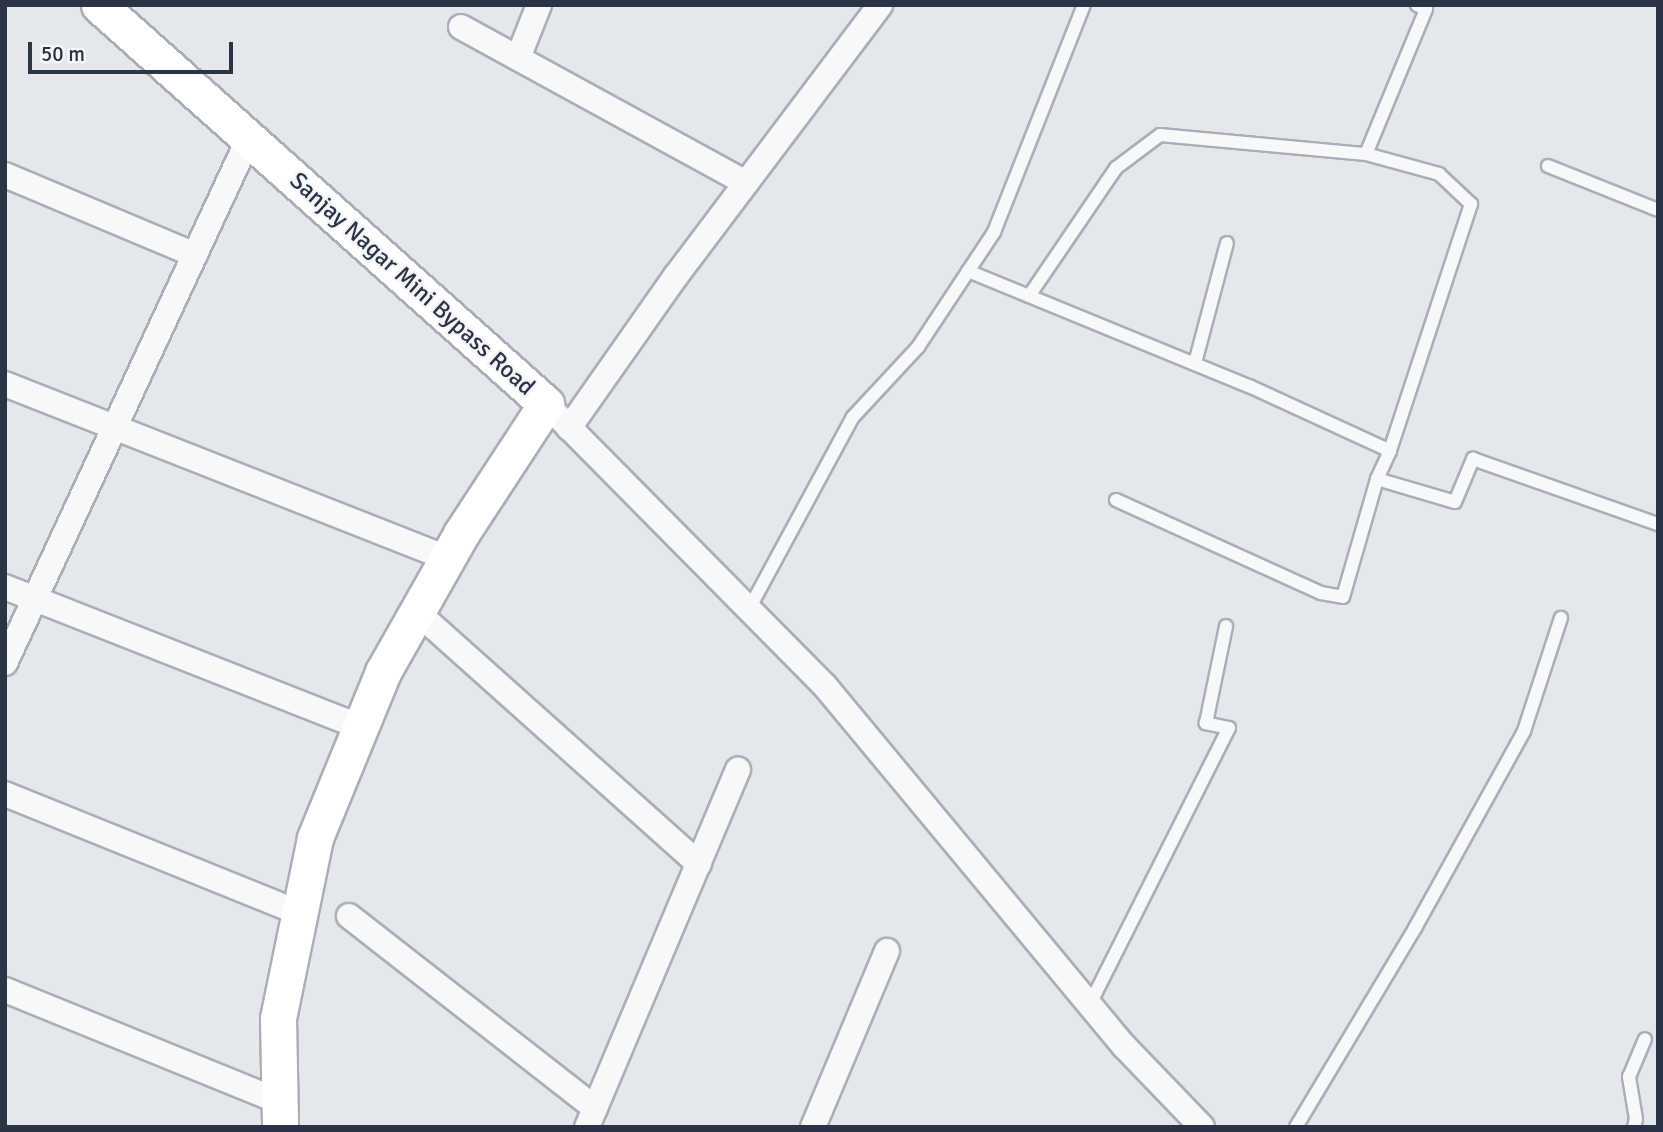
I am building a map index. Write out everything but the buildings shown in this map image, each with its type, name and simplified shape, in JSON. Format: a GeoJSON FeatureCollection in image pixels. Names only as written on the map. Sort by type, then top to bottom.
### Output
{"type":"FeatureCollection","features":[{"type":"Feature","properties":{"kind":"street","name":"Sanjay Nagar Mini Bypass Road"},"geometry":{"type":"LineString","coordinates":[[99,5],[558,416],[447,558],[383,672],[315,838],[278,1018],[280,1114]]}},
{"type":"Feature","properties":{"kind":"street"},"geometry":{"type":"LineString","coordinates":[[518,58],[539,5]]}},
{"type":"Feature","properties":{"kind":"street"},"geometry":{"type":"LineString","coordinates":[[880,5],[746,183],[558,416],[825,686],[1125,1047],[1202,1127]]}},
{"type":"Feature","properties":{"kind":"street"},"geometry":{"type":"LineString","coordinates":[[461,27],[746,183]]}},
{"type":"Feature","properties":{"kind":"street"},"geometry":{"type":"LineString","coordinates":[[5,663],[249,138]]}},
{"type":"Feature","properties":{"kind":"street"},"geometry":{"type":"LineString","coordinates":[[5,175],[195,255]]}},
{"type":"Feature","properties":{"kind":"street"},"geometry":{"type":"LineString","coordinates":[[5,384],[447,558]]}},
{"type":"Feature","properties":{"kind":"street"},"geometry":{"type":"LineString","coordinates":[[5,587],[361,727]]}},
{"type":"Feature","properties":{"kind":"street"},"geometry":{"type":"LineString","coordinates":[[417,612],[699,864]]}},
{"type":"Feature","properties":{"kind":"street"},"geometry":{"type":"LineString","coordinates":[[348,916],[591,1117],[738,770]]}},
{"type":"Feature","properties":{"kind":"street"},"geometry":{"type":"LineString","coordinates":[[5,794],[299,912]]}},
{"type":"Feature","properties":{"kind":"street"},"geometry":{"type":"LineString","coordinates":[[813,1127],[887,951]]}},
{"type":"Feature","properties":{"kind":"street"},"geometry":{"type":"LineString","coordinates":[[5,990],[280,1114]]}},
{"type":"Feature","properties":{"kind":"lane"},"geometry":{"type":"LineString","coordinates":[[749,609],[853,417],[918,347],[994,232],[1084,5]]}},
{"type":"Feature","properties":{"kind":"lane"},"geometry":{"type":"LineString","coordinates":[[1366,154],[1426,9],[1417,5]]}},
{"type":"Feature","properties":{"kind":"lane"},"geometry":{"type":"LineString","coordinates":[[1029,296],[1116,168],[1160,135],[1366,154],[1439,174],[1471,204],[1390,451],[1377,479],[1343,597],[1321,593],[1116,500]]}},
{"type":"Feature","properties":{"kind":"lane"},"geometry":{"type":"LineString","coordinates":[[1548,166],[1658,210]]}},
{"type":"Feature","properties":{"kind":"lane"},"geometry":{"type":"LineString","coordinates":[[1195,363],[1227,243]]}},
{"type":"Feature","properties":{"kind":"lane"},"geometry":{"type":"LineString","coordinates":[[968,271],[1195,363],[1390,451]]}},
{"type":"Feature","properties":{"kind":"lane"},"geometry":{"type":"LineString","coordinates":[[1377,479],[1455,502],[1473,459],[1658,524]]}},
{"type":"Feature","properties":{"kind":"lane"},"geometry":{"type":"LineString","coordinates":[[1296,1127],[1415,928],[1524,731],[1561,618]]}},
{"type":"Feature","properties":{"kind":"lane"},"geometry":{"type":"LineString","coordinates":[[1090,1004],[1229,728],[1206,723],[1226,626]]}},
{"type":"Feature","properties":{"kind":"lane"},"geometry":{"type":"LineString","coordinates":[[1634,1127],[1636,1119],[1629,1077],[1645,1039]]}}]}
